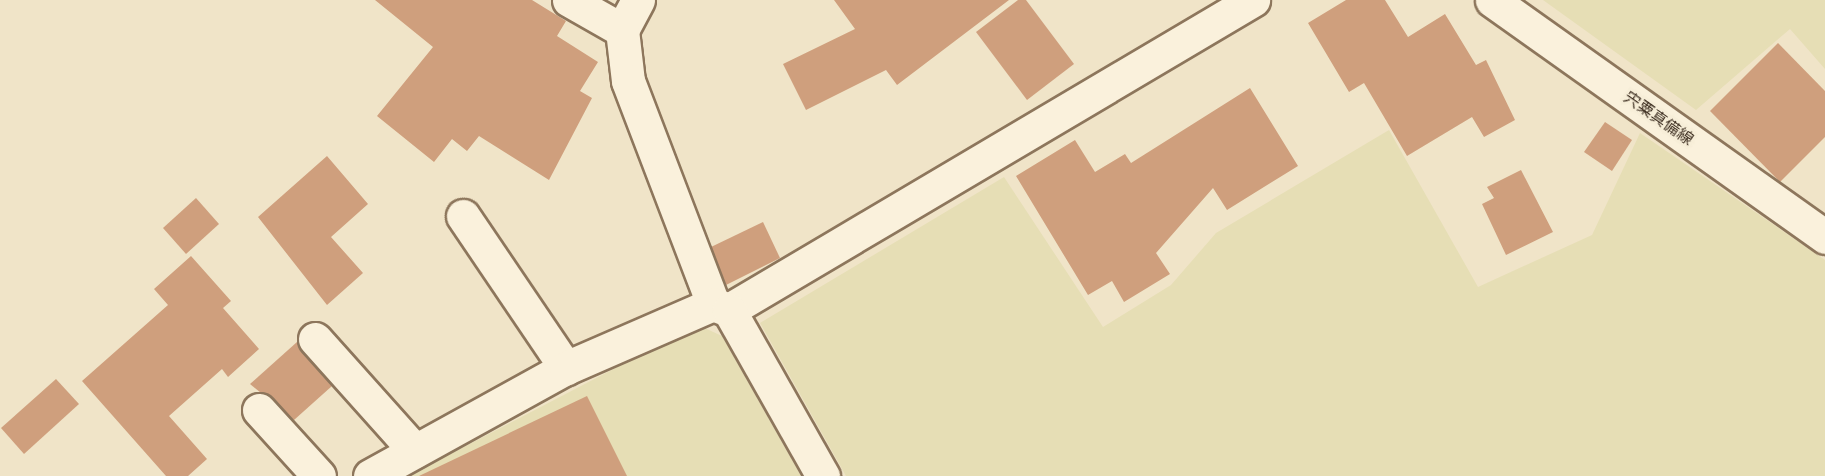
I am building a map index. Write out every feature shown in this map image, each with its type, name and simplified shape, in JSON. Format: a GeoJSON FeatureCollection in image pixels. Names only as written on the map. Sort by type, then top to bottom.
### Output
{"type":"FeatureCollection","features":[{"type":"Feature","properties":{"kind":"street"},"geometry":{"type":"LineString","coordinates":[[569,0],[622,30]]}},
{"type":"Feature","properties":{"kind":"street"},"geometry":{"type":"LineString","coordinates":[[638,0],[622,30],[628,81],[721,307],[822,476]]}},
{"type":"Feature","properties":{"kind":"street"},"geometry":{"type":"LineString","coordinates":[[370,476],[566,368],[721,307],[1253,0]]}},
{"type":"Feature","properties":{"kind":"street","name":"宍粟真備線"},"geometry":{"type":"LineString","coordinates":[[1492,0],[1825,237]]}},
{"type":"Feature","properties":{"kind":"street"},"geometry":{"type":"LineString","coordinates":[[462,216],[566,368]]}},
{"type":"Feature","properties":{"kind":"street"},"geometry":{"type":"LineString","coordinates":[[315,339],[415,451]]}},
{"type":"Feature","properties":{"kind":"street"},"geometry":{"type":"LineString","coordinates":[[259,410],[319,476]]}},
{"type":"Feature","properties":{"kind":"shaded area"},"geometry":{"type":"Polygon","coordinates":[[[1543,0],[1825,0],[1825,69],[1790,29],[1696,110],[1543,0]]]}},
{"type":"Feature","properties":{"kind":"shaded area"},"geometry":{"type":"Polygon","coordinates":[[[1389,130],[1478,287],[1592,235],[1640,133],[1825,260],[1825,476],[846,476],[760,323],[1004,177],[1103,327],[1171,285],[1216,233],[1389,130]]]}},
{"type":"Feature","properties":{"kind":"shaded area"},"geometry":{"type":"Polygon","coordinates":[[[698,325],[722,336],[801,476],[408,476],[698,325]]]}},
{"type":"Feature","properties":{"kind":"building"},"geometry":{"type":"Polygon","coordinates":[[[375,0],[532,0],[566,21],[557,36],[598,62],[580,91],[592,98],[549,180],[479,136],[467,151],[452,139],[434,162],[377,116],[433,47],[375,0]]]}},
{"type":"Feature","properties":{"kind":"building"},"geometry":{"type":"Polygon","coordinates":[[[834,0],[1009,0],[897,85],[886,70],[806,110],[783,64],[855,29],[834,0]]]}},
{"type":"Feature","properties":{"kind":"building"},"geometry":{"type":"Polygon","coordinates":[[[1018,0],[1026,0],[1074,64],[1027,100],[976,32],[1018,0]]]}},
{"type":"Feature","properties":{"kind":"building"},"geometry":{"type":"Polygon","coordinates":[[[1346,0],[1385,0],[1408,37],[1445,14],[1476,65],[1486,60],[1515,120],[1484,137],[1472,117],[1407,156],[1364,83],[1349,92],[1308,23],[1346,0]]]}},
{"type":"Feature","properties":{"kind":"building"},"geometry":{"type":"Polygon","coordinates":[[[1778,43],[1825,91],[1825,137],[1780,182],[1710,111],[1778,43]]]}},
{"type":"Feature","properties":{"kind":"building"},"geometry":{"type":"Polygon","coordinates":[[[1250,88],[1298,166],[1227,210],[1213,188],[1156,253],[1170,274],[1124,302],[1112,281],[1088,295],[1016,176],[1075,140],[1095,172],[1125,154],[1131,163],[1250,88]]]}},
{"type":"Feature","properties":{"kind":"building"},"geometry":{"type":"Polygon","coordinates":[[[1605,122],[1632,140],[1612,171],[1584,152],[1605,122]]]}},
{"type":"Feature","properties":{"kind":"building"},"geometry":{"type":"Polygon","coordinates":[[[327,156],[368,204],[331,237],[363,273],[327,305],[258,217],[327,156]]]}},
{"type":"Feature","properties":{"kind":"building"},"geometry":{"type":"Polygon","coordinates":[[[1521,170],[1553,232],[1506,255],[1482,204],[1494,198],[1487,187],[1521,170]]]}},
{"type":"Feature","properties":{"kind":"building"},"geometry":{"type":"Polygon","coordinates":[[[196,198],[219,224],[186,254],[163,228],[196,198]]]}},
{"type":"Feature","properties":{"kind":"building"},"geometry":{"type":"Polygon","coordinates":[[[763,222],[780,258],[726,285],[711,247],[763,222]]]}},
{"type":"Feature","properties":{"kind":"building"},"geometry":{"type":"Polygon","coordinates":[[[191,256],[231,301],[223,308],[259,349],[228,377],[222,369],[169,416],[207,459],[188,476],[166,476],[82,381],[168,305],[154,289],[191,256]]]}},
{"type":"Feature","properties":{"kind":"building"},"geometry":{"type":"Polygon","coordinates":[[[297,342],[332,386],[294,420],[250,384],[297,342]]]}},
{"type":"Feature","properties":{"kind":"building"},"geometry":{"type":"Polygon","coordinates":[[[56,379],[79,404],[24,454],[1,428],[56,379]]]}},
{"type":"Feature","properties":{"kind":"building"},"geometry":{"type":"Polygon","coordinates":[[[587,396],[627,476],[419,476],[587,396]]]}}]}
